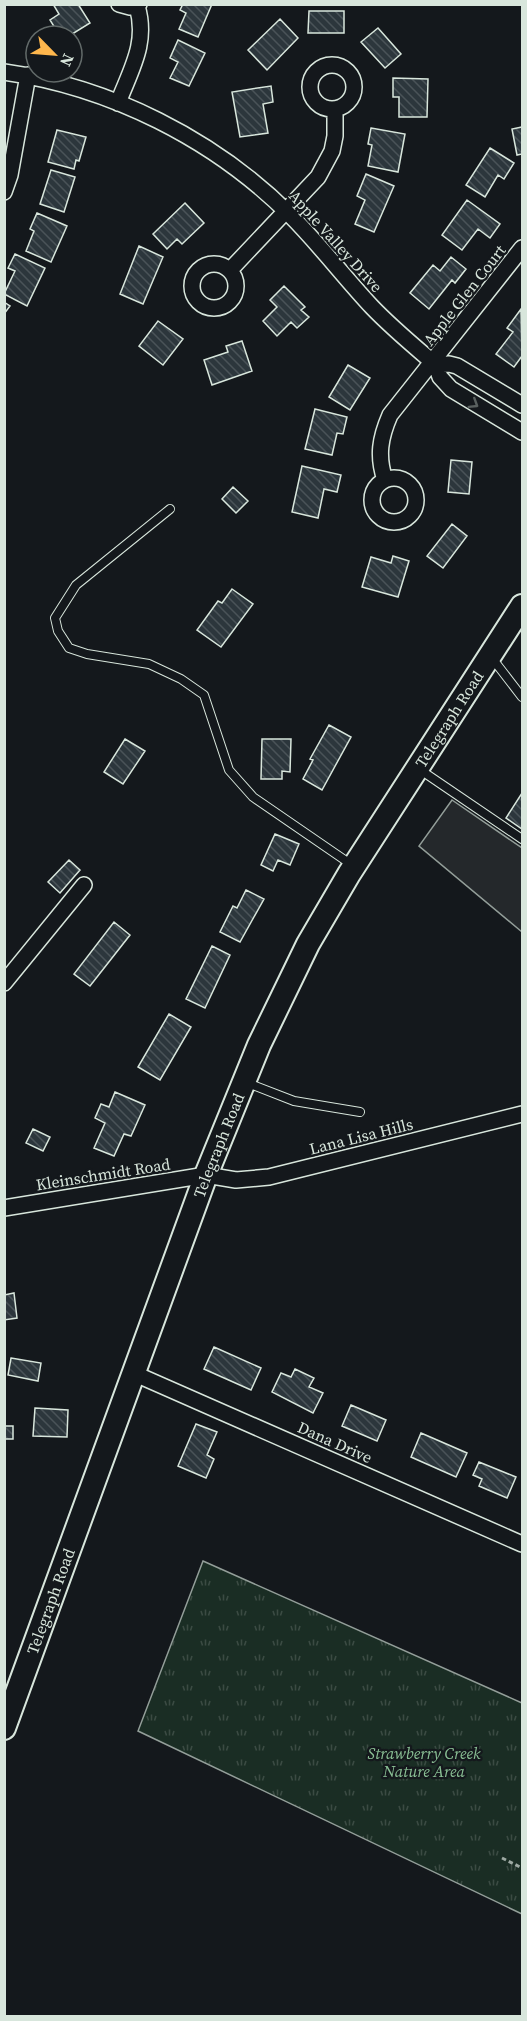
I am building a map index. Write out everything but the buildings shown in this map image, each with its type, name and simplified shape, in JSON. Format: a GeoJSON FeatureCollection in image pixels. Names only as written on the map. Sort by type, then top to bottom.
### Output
{"type":"FeatureCollection","features":[{"type":"Feature","properties":{"kind":"main road","name":"Telegraph Road"},"geometry":{"type":"LineString","coordinates":[[4,1728],[133,1373],[207,1175],[259,1045],[293,973],[354,866],[522,606]]}},
{"type":"Feature","properties":{"kind":"street"},"geometry":{"type":"LineString","coordinates":[[118,103],[139,47],[141,21],[138,5],[130,7],[119,4]]}},
{"type":"Feature","properties":{"kind":"street","name":"Apple Valley Drive"},"geometry":{"type":"LineString","coordinates":[[4,72],[24,74]]}},
{"type":"Feature","properties":{"kind":"street"},"geometry":{"type":"LineString","coordinates":[[4,192],[10,175],[26,84]]}},
{"type":"Feature","properties":{"kind":"street","name":"Apple Valley Drive"},"geometry":{"type":"LineString","coordinates":[[63,84],[153,118],[203,146],[243,174],[286,211],[314,240],[372,308],[435,364],[440,377],[451,389],[522,432]]}},
{"type":"Feature","properties":{"kind":"street"},"geometry":{"type":"LineString","coordinates":[[230,270],[318,177],[327,163],[335,136],[335,109]]}},
{"type":"Feature","properties":{"kind":"street","name":"Apple Glen Court"},"geometry":{"type":"LineString","coordinates":[[385,480],[379,456],[382,433],[390,415],[435,364],[522,248]]}},
{"type":"Feature","properties":{"kind":"street"},"geometry":{"type":"LineString","coordinates":[[435,364],[457,366],[522,405]]}},
{"type":"Feature","properties":{"kind":"street"},"geometry":{"type":"LineString","coordinates":[[4,983],[84,885]]}},
{"type":"Feature","properties":{"kind":"street","name":"Lana Lisa Hills"},"geometry":{"type":"LineString","coordinates":[[207,1175],[236,1180],[269,1177],[522,1114]]}},
{"type":"Feature","properties":{"kind":"street","name":"Kleinschmidt Road"},"geometry":{"type":"LineString","coordinates":[[4,1208],[207,1175]]}},
{"type":"Feature","properties":{"kind":"street","name":"Dana Drive"},"geometry":{"type":"LineString","coordinates":[[133,1373],[522,1544]]}},
{"type":"Feature","properties":{"kind":"lane"},"geometry":{"type":"LineString","coordinates":[[170,508],[76,585],[55,618],[58,632],[69,648],[87,654],[149,664],[181,679],[204,695],[229,770],[253,797],[354,866]]}},
{"type":"Feature","properties":{"kind":"lane"},"geometry":{"type":"LineString","coordinates":[[490,656],[522,697]]}},
{"type":"Feature","properties":{"kind":"lane"},"geometry":{"type":"LineString","coordinates":[[418,768],[522,839]]}},
{"type":"Feature","properties":{"kind":"lane"},"geometry":{"type":"LineString","coordinates":[[243,1082],[294,1101],[360,1112]]}},
{"type":"Feature","properties":{"kind":"path"},"geometry":{"type":"LineString","coordinates":[[502,1858],[522,1868]]}},
{"type":"Feature","properties":{"kind":"green space","name":"Strawberry Creek Nature Area"},"geometry":{"type":"Polygon","coordinates":[[[203,1561],[522,1703],[522,1914],[138,1731],[203,1561]]]}},
{"type":"Feature","properties":{"kind":"shaded area"},"geometry":{"type":"Polygon","coordinates":[[[452,800],[522,848],[522,932],[419,846],[452,800]]]}}]}
